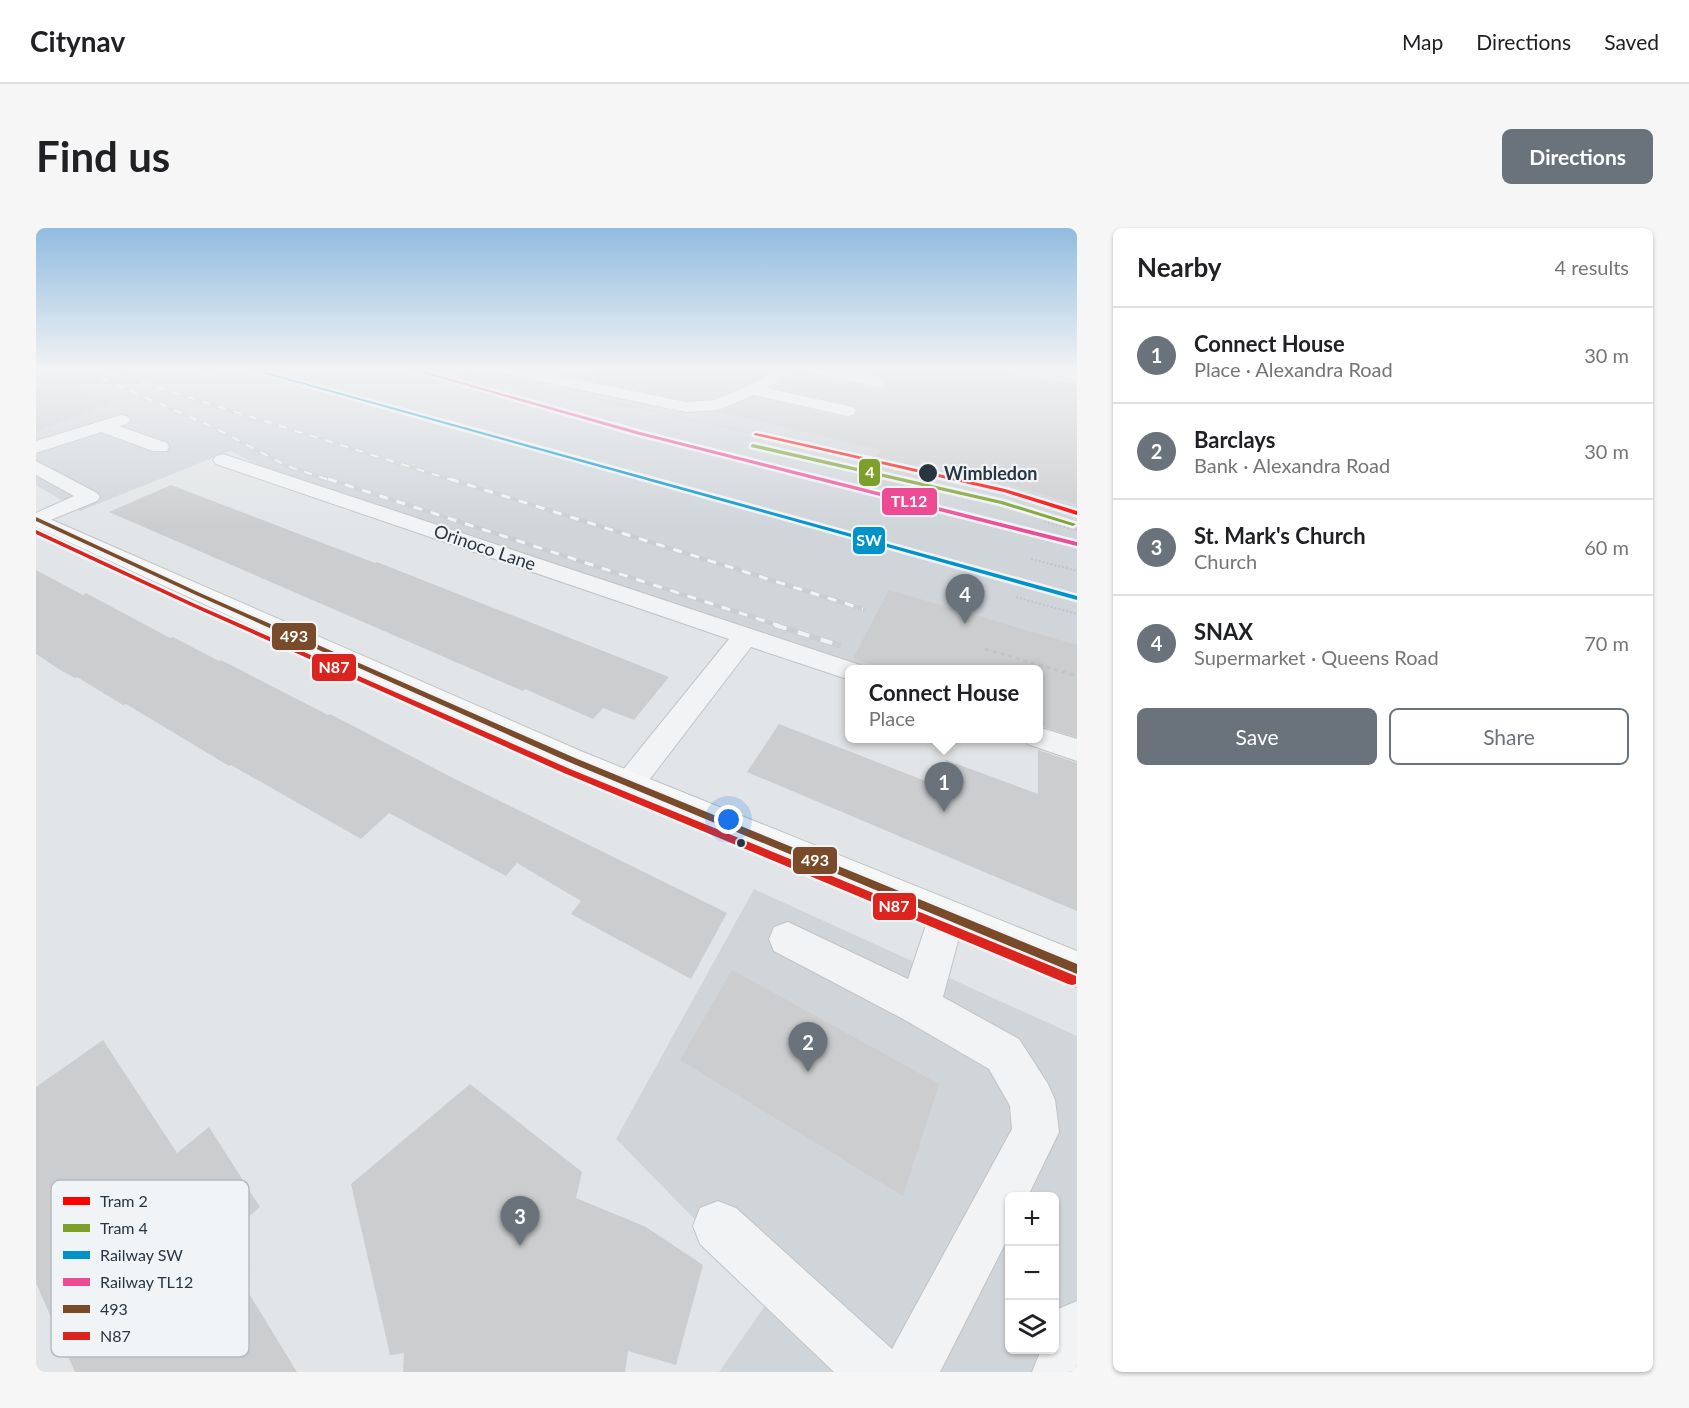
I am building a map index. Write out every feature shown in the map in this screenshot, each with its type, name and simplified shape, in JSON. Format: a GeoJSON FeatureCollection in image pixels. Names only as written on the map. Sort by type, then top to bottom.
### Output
{"type":"FeatureCollection","features":[{"type":"Feature","properties":{"kind":"main road"},"geometry":{"type":"LineString","coordinates":[[37,519],[219,603],[629,784],[1077,969]]}},
{"type":"Feature","properties":{"kind":"street"},"geometry":{"type":"LineString","coordinates":[[36,447],[117,421]]}},
{"type":"Feature","properties":{"kind":"street"},"geometry":{"type":"LineString","coordinates":[[103,427],[160,447]]}},
{"type":"Feature","properties":{"kind":"street","name":"Orinoco Lane"},"geometry":{"type":"LineString","coordinates":[[224,460],[845,670]]}},
{"type":"Feature","properties":{"kind":"street"},"geometry":{"type":"LineString","coordinates":[[36,467],[90,497],[37,519]]}},
{"type":"Feature","properties":{"kind":"street"},"geometry":{"type":"LineString","coordinates":[[629,784],[746,635]]}},
{"type":"Feature","properties":{"kind":"street"},"geometry":{"type":"LineString","coordinates":[[1043,739],[1077,750]]}},
{"type":"Feature","properties":{"kind":"street"},"geometry":{"type":"LineString","coordinates":[[920,1006],[946,915]]}},
{"type":"Feature","properties":{"kind":"street"},"geometry":{"type":"LineString","coordinates":[[788,939],[920,1006],[1004,1054],[1032,1100],[1036,1132],[909,1372]]}},
{"type":"Feature","properties":{"kind":"street"},"geometry":{"type":"LineString","coordinates":[[718,1226],[875,1372]]}},
{"type":"Feature","properties":{"kind":"street"},"geometry":{"type":"LineString","coordinates":[[1060,1372],[1077,1328]]}},
{"type":"Feature","properties":{"kind":"path"},"geometry":{"type":"LineString","coordinates":[[1044,522],[1077,530]]}},
{"type":"Feature","properties":{"kind":"path"},"geometry":{"type":"LineString","coordinates":[[1031,559],[1077,571]]}},
{"type":"Feature","properties":{"kind":"path"},"geometry":{"type":"LineString","coordinates":[[1016,597],[1077,614]]}},
{"type":"Feature","properties":{"kind":"path"},"geometry":{"type":"LineString","coordinates":[[985,649],[1040,665]]}},
{"type":"Feature","properties":{"kind":"path"},"geometry":{"type":"LineString","coordinates":[[1043,666],[1077,676]]}},
{"type":"Feature","properties":{"kind":"shaded area"},"geometry":{"type":"Polygon","coordinates":[[[36,421],[1077,421],[1077,738],[1043,727],[1043,665],[857,665],[272,472],[230,451],[80,511],[36,485],[36,421]]]}},
{"type":"Feature","properties":{"kind":"shaded area"},"geometry":{"type":"Polygon","coordinates":[[[754,889],[1077,1036],[1077,1372],[719,1372],[771,1297],[616,1139],[754,889]]]}},
{"type":"Feature","properties":{"kind":"building"},"geometry":{"type":"Polygon","coordinates":[[[36,421],[62,421],[36,431],[36,421]]]}},
{"type":"Feature","properties":{"kind":"building"},"geometry":{"type":"Polygon","coordinates":[[[760,421],[1077,421],[1077,504],[922,459],[900,491],[857,480],[881,450],[760,421]]]}},
{"type":"Feature","properties":{"kind":"building"},"geometry":{"type":"Polygon","coordinates":[[[171,485],[377,562],[669,677],[634,720],[603,708],[593,719],[109,512],[171,485]]]}},
{"type":"Feature","properties":{"kind":"building"},"geometry":{"type":"Polygon","coordinates":[[[36,570],[727,913],[691,979],[571,914],[581,901],[517,863],[506,876],[389,813],[361,839],[231,765],[229,766],[126,704],[123,705],[77,677],[62,671],[36,654],[36,570]]]}},
{"type":"Feature","properties":{"kind":"building"},"geometry":{"type":"Polygon","coordinates":[[[889,590],[1077,645],[1077,737],[1043,727],[1043,665],[873,665],[853,658],[889,590]]]}},
{"type":"Feature","properties":{"kind":"building"},"geometry":{"type":"Polygon","coordinates":[[[779,724],[936,785],[946,760],[1038,794],[1038,750],[1077,763],[1077,911],[747,772],[779,724]]]}},
{"type":"Feature","properties":{"kind":"building"},"geometry":{"type":"Polygon","coordinates":[[[732,970],[939,1084],[903,1196],[680,1060],[732,970]]]}},
{"type":"Feature","properties":{"kind":"building"},"geometry":{"type":"Polygon","coordinates":[[[103,1040],[177,1153],[209,1127],[243,1180],[51,1180],[51,1317],[36,1283],[36,1087],[103,1040]]]}},
{"type":"Feature","properties":{"kind":"building"},"geometry":{"type":"Polygon","coordinates":[[[470,1084],[582,1172],[576,1198],[646,1227],[703,1265],[676,1365],[628,1351],[625,1372],[403,1372],[404,1353],[390,1355],[351,1184],[470,1084]]]}},
{"type":"Feature","properties":{"kind":"building"},"geometry":{"type":"Polygon","coordinates":[[[249,1190],[260,1207],[249,1216],[249,1190]]]}},
{"type":"Feature","properties":{"kind":"building"},"geometry":{"type":"Polygon","coordinates":[[[249,1294],[297,1372],[75,1372],[68,1357],[249,1357],[249,1294]]]}},
{"type":"Feature","properties":{"kind":"tram line"},"geometry":{"type":"LineString","coordinates":[[699,421],[756,434]]}},
{"type":"Feature","properties":{"kind":"tram line","name":"2"},"geometry":{"type":"LineString","coordinates":[[756,434],[1005,491],[1077,513]]}},
{"type":"Feature","properties":{"kind":"tram line","name":"4"},"geometry":{"type":"LineString","coordinates":[[753,446],[1002,503],[1073,524]]}},
{"type":"Feature","properties":{"kind":"tram line"},"geometry":{"type":"LineString","coordinates":[[859,463],[926,479]]}},
{"type":"Feature","properties":{"kind":"railway"},"geometry":{"type":"LineString","coordinates":[[200,421],[287,466],[332,481]]}},
{"type":"Feature","properties":{"kind":"railway"},"geometry":{"type":"LineString","coordinates":[[266,421],[455,481]]}},
{"type":"Feature","properties":{"kind":"railway"},"geometry":{"type":"LineString","coordinates":[[328,479],[780,626]]}},
{"type":"Feature","properties":{"kind":"railway"},"geometry":{"type":"LineString","coordinates":[[450,479],[863,609]]}},
{"type":"Feature","properties":{"kind":"railway"},"geometry":{"type":"LineString","coordinates":[[775,625],[838,645]]}},
{"type":"Feature","properties":{"kind":"rail line","name":"SW"},"geometry":{"type":"LineString","coordinates":[[439,421],[1077,598]]}},
{"type":"Feature","properties":{"kind":"rail line","name":"TL12"},"geometry":{"type":"LineString","coordinates":[[597,421],[1077,544]]}},
{"type":"Feature","properties":{"kind":"transit line","name":"493"},"geometry":{"type":"LineString","coordinates":[[36,519],[198,594],[572,760],[1077,969]]}},
{"type":"Feature","properties":{"kind":"transit line","name":"N87"},"geometry":{"type":"LineString","coordinates":[[36,532],[193,605],[567,771],[1072,980]]}},
{"type":"Feature","properties":{"kind":"place","name":"Wimbledon"},"geometry":{"type":"Point","coordinates":[928,473]}},
{"type":"Feature","properties":{"kind":"place","name":"SNAX"},"geometry":{"type":"Point","coordinates":[965,624]}},
{"type":"Feature","properties":{"kind":"place","name":"Connect House"},"geometry":{"type":"Point","coordinates":[944,812]}},
{"type":"Feature","properties":{"kind":"place","name":"Barclays"},"geometry":{"type":"Point","coordinates":[808,1072]}},
{"type":"Feature","properties":{"kind":"place","name":"St. Mark's Church"},"geometry":{"type":"Point","coordinates":[520,1246]}}]}
